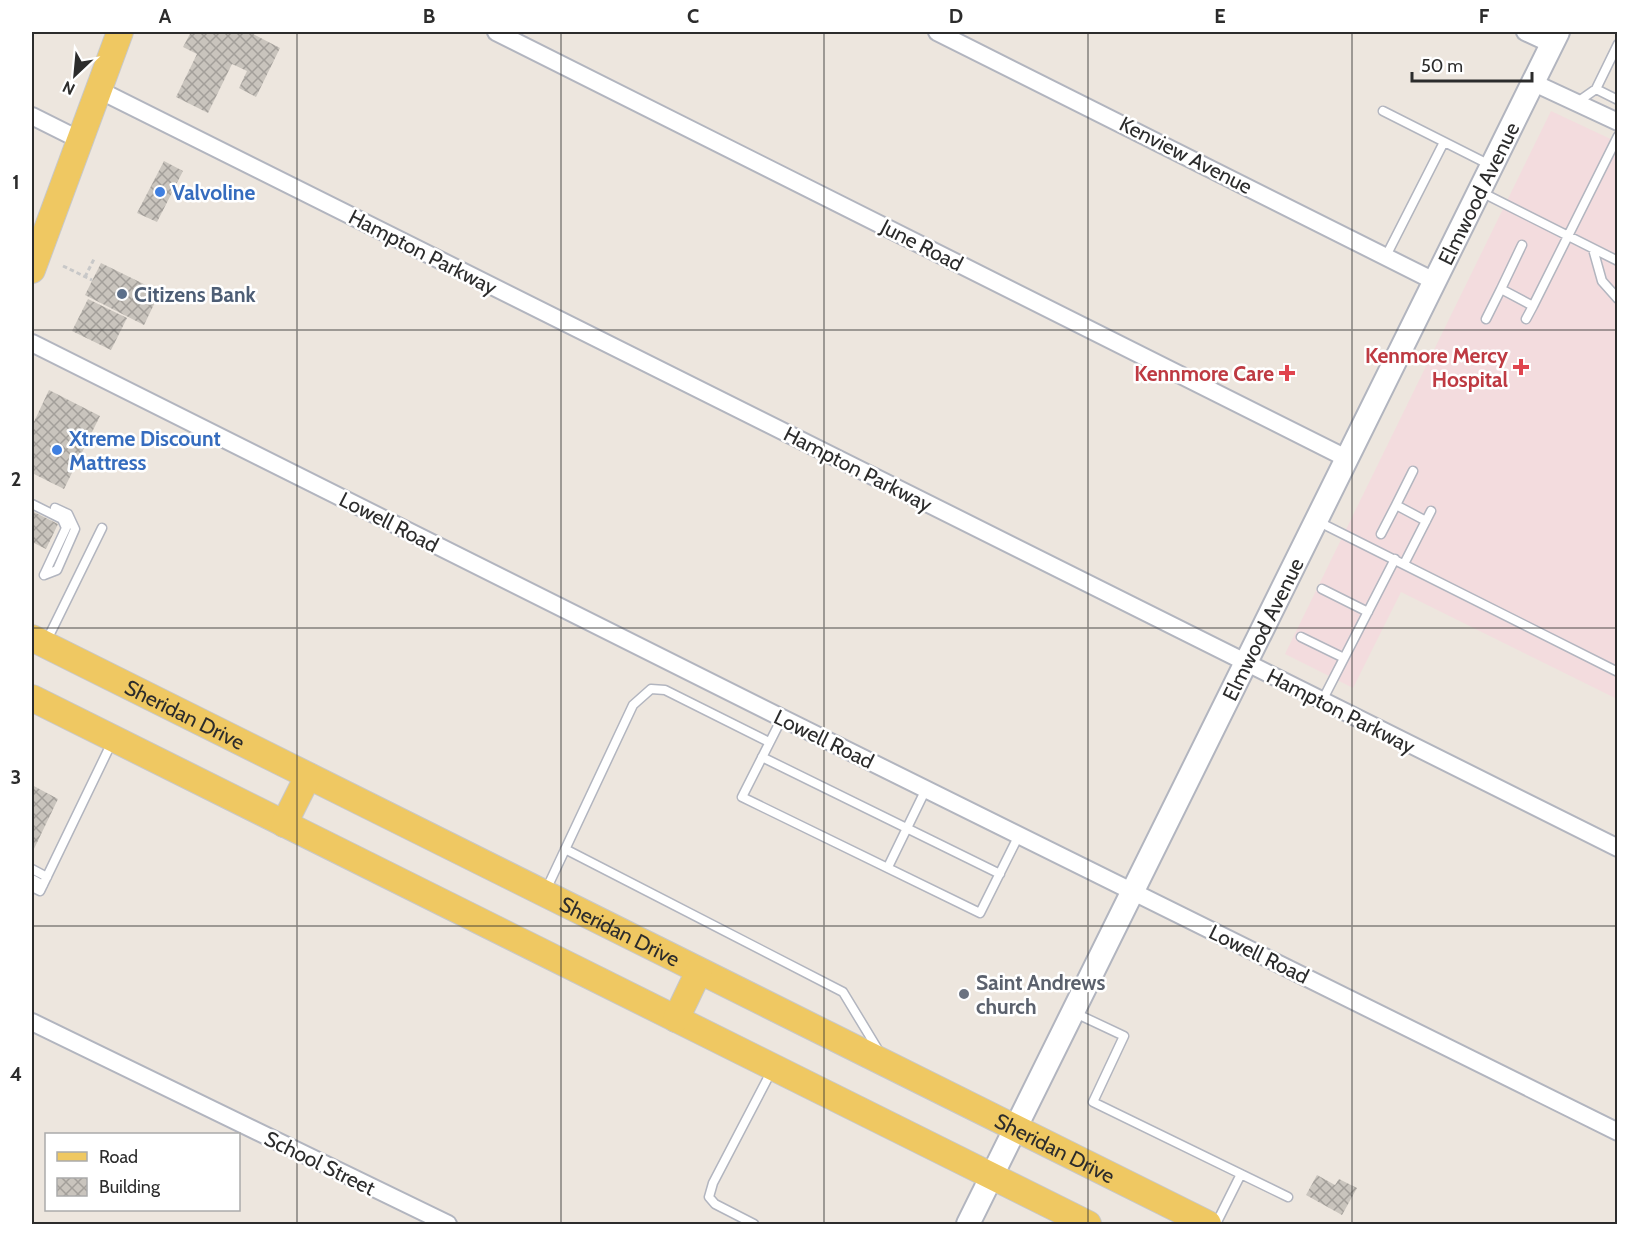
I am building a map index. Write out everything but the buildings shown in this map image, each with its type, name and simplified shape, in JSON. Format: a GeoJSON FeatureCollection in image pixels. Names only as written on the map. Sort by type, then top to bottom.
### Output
{"type":"FeatureCollection","features":[{"type":"Feature","properties":{"kind":"main road"},"geometry":{"type":"LineString","coordinates":[[32,270],[120,32]]}},
{"type":"Feature","properties":{"kind":"main road","name":"Sheridan Drive"},"geometry":{"type":"LineString","coordinates":[[38,641],[1208,1224]]}},
{"type":"Feature","properties":{"kind":"main road"},"geometry":{"type":"LineString","coordinates":[[32,698],[1088,1224]]}},
{"type":"Feature","properties":{"kind":"main road"},"geometry":{"type":"LineString","coordinates":[[285,824],[308,776]]}},
{"type":"Feature","properties":{"kind":"main road"},"geometry":{"type":"LineString","coordinates":[[676,1019],[699,971]]}},
{"type":"Feature","properties":{"kind":"street","name":"June Road"},"geometry":{"type":"LineString","coordinates":[[496,32],[1348,459]]}},
{"type":"Feature","properties":{"kind":"street","name":"Kenview Avenue"},"geometry":{"type":"LineString","coordinates":[[937,32],[1434,281]]}},
{"type":"Feature","properties":{"kind":"street"},"geometry":{"type":"LineString","coordinates":[[1525,32],[1554,38]]}},
{"type":"Feature","properties":{"kind":"street","name":"Elmwood Avenue"},"geometry":{"type":"LineString","coordinates":[[968,1224],[1348,459],[1554,38]]}},
{"type":"Feature","properties":{"kind":"street"},"geometry":{"type":"LineString","coordinates":[[1532,82],[1617,123]]}},
{"type":"Feature","properties":{"kind":"street","name":"Hampton Parkway"},"geometry":{"type":"LineString","coordinates":[[99,90],[1617,849]]}},
{"type":"Feature","properties":{"kind":"street"},"geometry":{"type":"LineString","coordinates":[[32,116],[80,140]]}},
{"type":"Feature","properties":{"kind":"street","name":"Lowell Road"},"geometry":{"type":"LineString","coordinates":[[32,343],[1617,1132]]}},
{"type":"Feature","properties":{"kind":"street","name":"School Street"},"geometry":{"type":"LineString","coordinates":[[32,1022],[448,1224]]}},
{"type":"Feature","properties":{"kind":"lane"},"geometry":{"type":"LineString","coordinates":[[1576,103],[1596,89],[1617,44]]}},
{"type":"Feature","properties":{"kind":"lane"},"geometry":{"type":"LineString","coordinates":[[1596,89],[1617,100]]}},
{"type":"Feature","properties":{"kind":"lane"},"geometry":{"type":"LineString","coordinates":[[1383,111],[1491,166]]}},
{"type":"Feature","properties":{"kind":"lane"},"geometry":{"type":"LineString","coordinates":[[1526,319],[1617,136]]}},
{"type":"Feature","properties":{"kind":"lane"},"geometry":{"type":"LineString","coordinates":[[1386,256],[1444,142]]}},
{"type":"Feature","properties":{"kind":"lane"},"geometry":{"type":"LineString","coordinates":[[1478,191],[1617,261]]}},
{"type":"Feature","properties":{"kind":"lane"},"geometry":{"type":"LineString","coordinates":[[1486,319],[1522,245]]}},
{"type":"Feature","properties":{"kind":"lane"},"geometry":{"type":"LineString","coordinates":[[1593,249],[1602,281],[1617,299]]}},
{"type":"Feature","properties":{"kind":"lane"},"geometry":{"type":"LineString","coordinates":[[1501,289],[1533,306]]}},
{"type":"Feature","properties":{"kind":"lane"},"geometry":{"type":"LineString","coordinates":[[1381,534],[1413,471]]}},
{"type":"Feature","properties":{"kind":"lane"},"geometry":{"type":"LineString","coordinates":[[32,504],[62,519],[66,528],[44,575],[57,570],[75,529],[68,514],[55,508]]}},
{"type":"Feature","properties":{"kind":"lane"},"geometry":{"type":"LineString","coordinates":[[1396,505],[1426,522]]}},
{"type":"Feature","properties":{"kind":"lane"},"geometry":{"type":"LineString","coordinates":[[1404,564],[1431,511]]}},
{"type":"Feature","properties":{"kind":"lane"},"geometry":{"type":"LineString","coordinates":[[1317,520],[1617,672]]}},
{"type":"Feature","properties":{"kind":"lane"},"geometry":{"type":"LineString","coordinates":[[38,641],[102,528]]}},
{"type":"Feature","properties":{"kind":"lane"},"geometry":{"type":"LineString","coordinates":[[1322,701],[1395,559]]}},
{"type":"Feature","properties":{"kind":"lane"},"geometry":{"type":"LineString","coordinates":[[1322,589],[1368,612]]}},
{"type":"Feature","properties":{"kind":"lane"},"geometry":{"type":"LineString","coordinates":[[1301,637],[1344,658]]}},
{"type":"Feature","properties":{"kind":"lane"},"geometry":{"type":"LineString","coordinates":[[544,894],[633,705],[651,689],[665,690],[770,742]]}},
{"type":"Feature","properties":{"kind":"lane"},"geometry":{"type":"LineString","coordinates":[[782,718],[742,797],[980,913],[1020,834]]}},
{"type":"Feature","properties":{"kind":"lane"},"geometry":{"type":"LineString","coordinates":[[41,885],[113,739]]}},
{"type":"Feature","properties":{"kind":"lane"},"geometry":{"type":"LineString","coordinates":[[762,757],[1000,874]]}},
{"type":"Feature","properties":{"kind":"lane"},"geometry":{"type":"LineString","coordinates":[[888,867],[926,789]]}},
{"type":"Feature","properties":{"kind":"lane"},"geometry":{"type":"LineString","coordinates":[[565,849],[843,992],[886,1064]]}},
{"type":"Feature","properties":{"kind":"lane"},"geometry":{"type":"LineString","coordinates":[[32,869],[41,885]]}},
{"type":"Feature","properties":{"kind":"lane"},"geometry":{"type":"LineString","coordinates":[[32,879],[41,885]]}},
{"type":"Feature","properties":{"kind":"lane"},"geometry":{"type":"LineString","coordinates":[[1072,1011],[1124,1036],[1093,1102],[1288,1197]]}},
{"type":"Feature","properties":{"kind":"lane"},"geometry":{"type":"LineString","coordinates":[[754,1224],[715,1204],[709,1197],[713,1183],[773,1067]]}},
{"type":"Feature","properties":{"kind":"lane"},"geometry":{"type":"LineString","coordinates":[[1216,1224],[1241,1174]]}},
{"type":"Feature","properties":{"kind":"path"},"geometry":{"type":"LineString","coordinates":[[85,277],[94,259]]}},
{"type":"Feature","properties":{"kind":"path"},"geometry":{"type":"LineString","coordinates":[[63,266],[92,280]]}},
{"type":"Feature","properties":{"kind":"shaded area","name":"Kenmore Mercy Hospital"},"geometry":{"type":"Polygon","coordinates":[[[1551,111],[1617,142],[1617,699],[1401,592],[1353,688],[1285,654],[1551,111]]]}},
{"type":"Feature","properties":{"kind":"place","name":"Valvoline"},"geometry":{"type":"Point","coordinates":[160,192]}},
{"type":"Feature","properties":{"kind":"place","name":"Citizens Bank"},"geometry":{"type":"Point","coordinates":[122,294]}},
{"type":"Feature","properties":{"kind":"place","name":"Kenmore Mercy Hospital"},"geometry":{"type":"Point","coordinates":[1521,367]}},
{"type":"Feature","properties":{"kind":"place","name":"Kennmore Care"},"geometry":{"type":"Point","coordinates":[1287,373]}},
{"type":"Feature","properties":{"kind":"place","name":"Xtreme Discount Mattress"},"geometry":{"type":"Point","coordinates":[57,450]}},
{"type":"Feature","properties":{"kind":"place","name":"Saint Andrews church"},"geometry":{"type":"Point","coordinates":[964,994]}}]}
